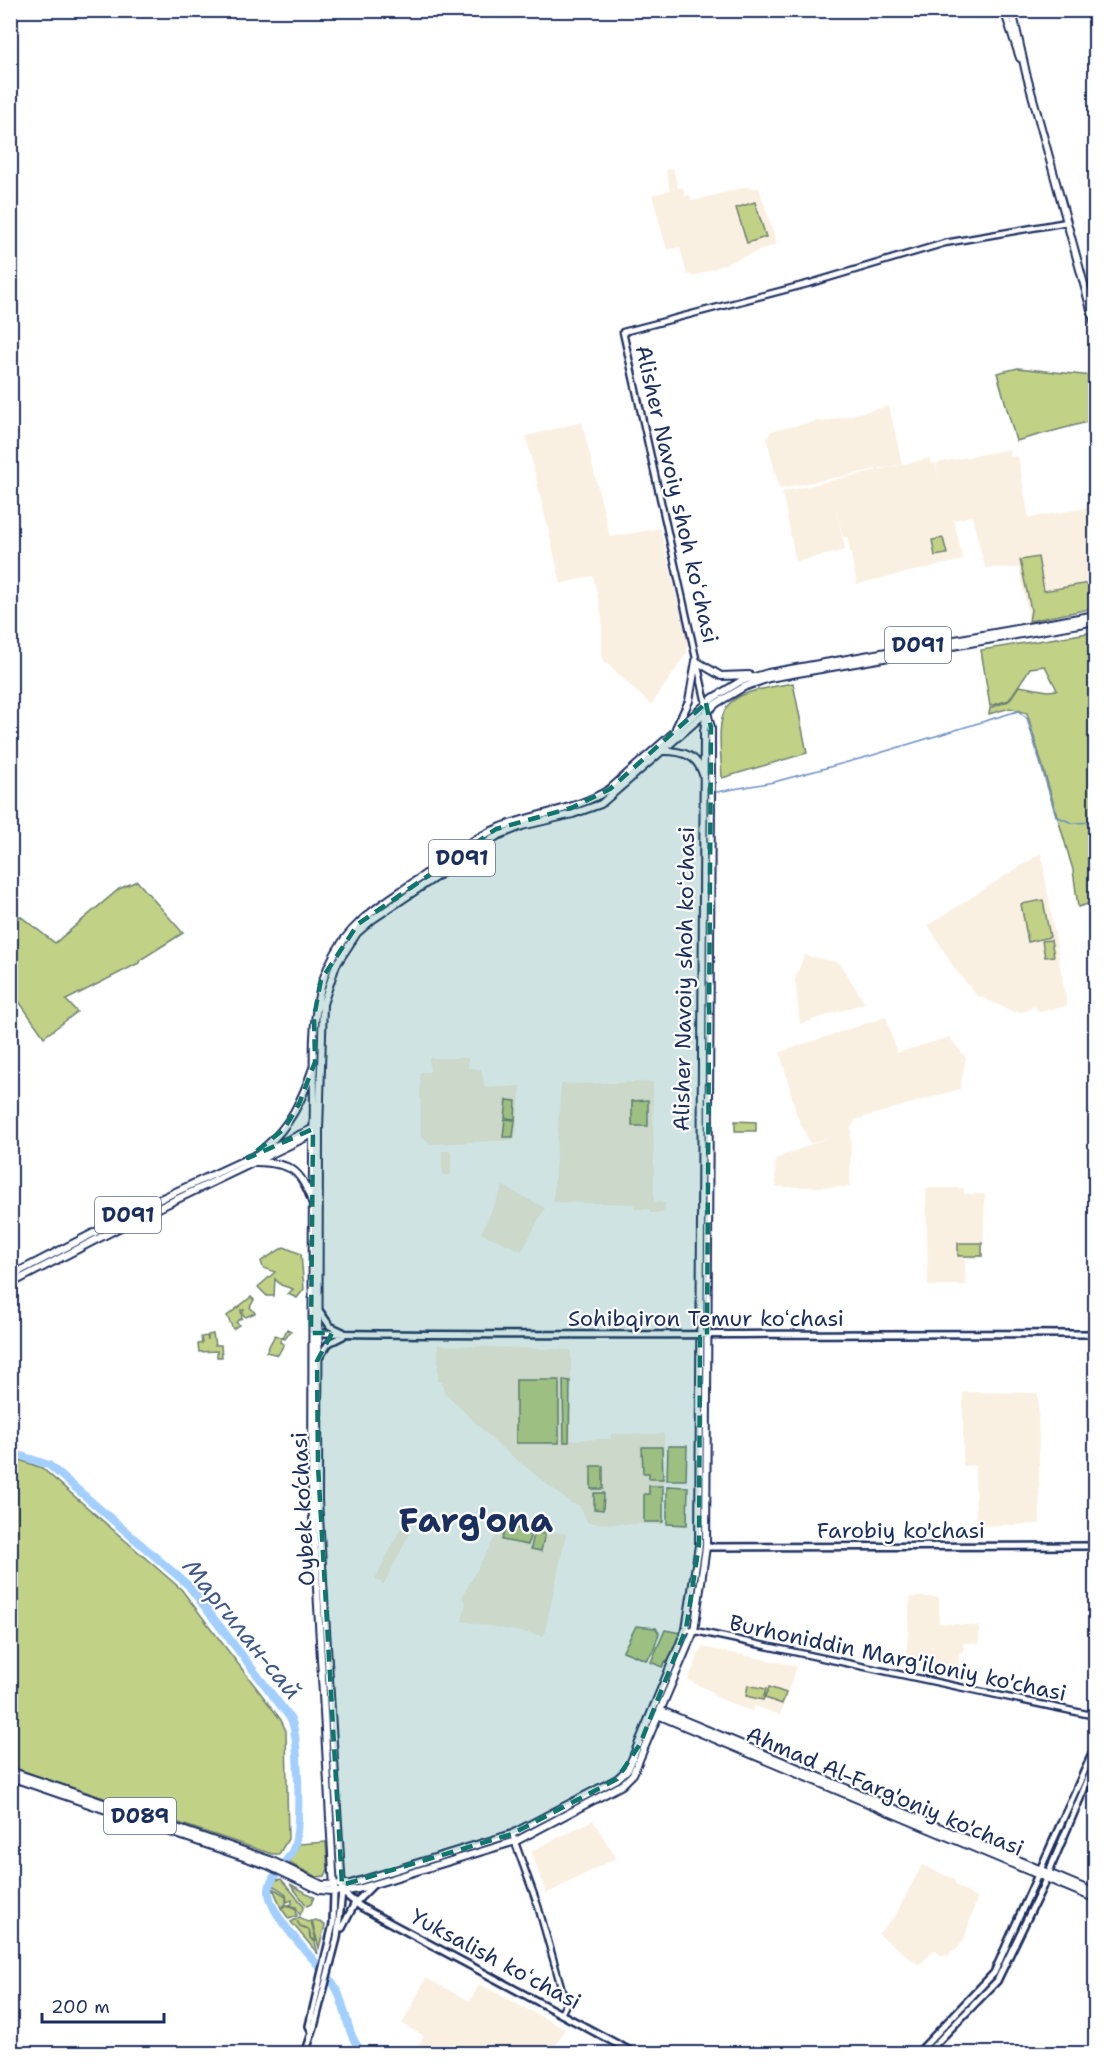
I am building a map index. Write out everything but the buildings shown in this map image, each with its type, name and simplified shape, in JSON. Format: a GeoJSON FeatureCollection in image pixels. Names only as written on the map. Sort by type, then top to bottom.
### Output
{"type":"FeatureCollection","features":[{"type":"Feature","properties":{"kind":"main road"},"geometry":{"type":"LineString","coordinates":[[1004,10],[1026,73]]}},
{"type":"Feature","properties":{"kind":"main road"},"geometry":{"type":"LineString","coordinates":[[1012,10],[1026,73],[1095,328]]}},
{"type":"Feature","properties":{"kind":"main road","name":"D091"},"geometry":{"type":"LineString","coordinates":[[316,1130],[314,1017],[327,965],[369,914],[466,846],[496,829],[592,800],[610,789],[706,704],[732,686],[768,673],[1095,615]]}},
{"type":"Feature","properties":{"kind":"main road","name":"D091"},"geometry":{"type":"LineString","coordinates":[[316,1130],[321,1017],[329,982],[342,947],[373,919],[466,854],[497,836],[522,826],[573,814],[601,804],[707,711],[744,687],[769,678],[1095,621]]}},
{"type":"Feature","properties":{"kind":"main road"},"geometry":{"type":"LineString","coordinates":[[672,734],[689,701],[696,661],[721,676],[768,673]]}},
{"type":"Feature","properties":{"kind":"main road","name":"Alisher Navoiy shoh koʻchasi"},"geometry":{"type":"LineString","coordinates":[[626,1777],[690,1630],[699,1545],[709,1040],[711,728],[706,704]]}},
{"type":"Feature","properties":{"kind":"main road","name":"Alisher Navoiy shoh koʻchasi"},"geometry":{"type":"LineString","coordinates":[[626,1777],[661,1713],[690,1630],[706,1547],[703,1337],[704,777],[707,711]]}},
{"type":"Feature","properties":{"kind":"main road"},"geometry":{"type":"LineString","coordinates":[[663,751],[677,751],[690,755],[700,764],[704,777]]}},
{"type":"Feature","properties":{"kind":"main road","name":"D091"},"geometry":{"type":"LineString","coordinates":[[10,1284],[250,1160],[284,1129],[299,1104],[315,1062]]}},
{"type":"Feature","properties":{"kind":"main road"},"geometry":{"type":"LineString","coordinates":[[250,1160],[316,1130]]}},
{"type":"Feature","properties":{"kind":"main road","name":"Oybek ko‘chasi"},"geometry":{"type":"LineString","coordinates":[[316,1130],[312,1202],[314,1333],[312,1500],[338,1889]]}},
{"type":"Feature","properties":{"kind":"main road","name":"Oybek ko‘chasi"},"geometry":{"type":"LineString","coordinates":[[316,1130],[318,1308],[314,1333],[317,1361],[318,1500],[338,1889]]}},
{"type":"Feature","properties":{"kind":"main road"},"geometry":{"type":"LineString","coordinates":[[250,1160],[278,1164],[296,1171],[306,1185],[312,1202]]}},
{"type":"Feature","properties":{"kind":"main road","name":"D091"},"geometry":{"type":"LineString","coordinates":[[10,1276],[156,1201],[250,1160]]}},
{"type":"Feature","properties":{"kind":"main road"},"geometry":{"type":"LineString","coordinates":[[318,1308],[330,1326],[348,1334]]}},
{"type":"Feature","properties":{"kind":"main road","name":"Sohibqiron Temur koʻchasi"},"geometry":{"type":"LineString","coordinates":[[314,1333],[703,1337],[852,1333],[1095,1334]]}},
{"type":"Feature","properties":{"kind":"main road"},"geometry":{"type":"LineString","coordinates":[[317,1361],[329,1343],[348,1334]]}},
{"type":"Feature","properties":{"kind":"main road","name":"Farobiy ko'chasi"},"geometry":{"type":"LineString","coordinates":[[706,1547],[1095,1546]]}},
{"type":"Feature","properties":{"kind":"main road","name":"Ahmad Al-Farg'oniy ko'chasi"},"geometry":{"type":"LineString","coordinates":[[661,1713],[1044,1874],[1095,1893]]}},
{"type":"Feature","properties":{"kind":"main road"},"geometry":{"type":"LineString","coordinates":[[917,2054],[993,1976],[1044,1874],[1095,1745]]}},
{"type":"Feature","properties":{"kind":"main road"},"geometry":{"type":"LineString","coordinates":[[926,2054],[997,1981],[1095,1761]]}},
{"type":"Feature","properties":{"kind":"main road","name":"Yuksalish koʻchasi"},"geometry":{"type":"LineString","coordinates":[[10,1771],[338,1889],[355,1903],[636,2054]]}},
{"type":"Feature","properties":{"kind":"main road","name":"Yuksalish koʻchasi"},"geometry":{"type":"LineString","coordinates":[[10,1777],[268,1863]]}},
{"type":"Feature","properties":{"kind":"main road"},"geometry":{"type":"LineString","coordinates":[[338,1889],[374,1884],[514,1838],[626,1777]]}},
{"type":"Feature","properties":{"kind":"main road"},"geometry":{"type":"LineString","coordinates":[[338,1889],[514,1838]]}},
{"type":"Feature","properties":{"kind":"main road","name":"Ahmad Al-Farg'oniy ko'chasi"},"geometry":{"type":"LineString","coordinates":[[1044,1874],[1095,1899]]}},
{"type":"Feature","properties":{"kind":"main road"},"geometry":{"type":"LineString","coordinates":[[304,2054],[311,2030],[309,2026],[337,1938],[355,1903],[374,1884]]}},
{"type":"Feature","properties":{"kind":"main road"},"geometry":{"type":"LineString","coordinates":[[337,1938],[338,1889]]}},
{"type":"Feature","properties":{"kind":"main road"},"geometry":{"type":"LineString","coordinates":[[323,1982],[324,1964],[338,1889]]}},
{"type":"Feature","properties":{"kind":"street","name":"Alisher Navoiy shoh koʻchasi"},"geometry":{"type":"LineString","coordinates":[[706,704],[623,332],[812,283],[945,243],[1067,222]]}},
{"type":"Feature","properties":{"kind":"street","name":"Burhoniddin Marg'iloniy ko'chasi"},"geometry":{"type":"LineString","coordinates":[[690,1630],[1095,1716]]}},
{"type":"Feature","properties":{"kind":"street"},"geometry":{"type":"LineString","coordinates":[[514,1838],[538,1906],[566,2004],[561,2014]]}},
{"type":"Feature","properties":{"kind":"highlighted area"},"geometry":{"type":"Polygon","coordinates":[[[706,703],[711,728],[707,1337],[700,1337],[699,1545],[686,1629],[640,1744],[617,1779],[512,1834],[342,1885],[318,1466],[317,1361],[332,1333],[311,1333],[313,1129],[248,1158],[284,1129],[299,1104],[315,1062],[314,1017],[321,980],[358,924],[496,829],[571,808],[610,789],[706,703]]]}},
{"type":"Feature","properties":{"kind":"shaded area"},"geometry":{"type":"Polygon","coordinates":[[[673,169],[678,188],[683,187],[685,196],[690,195],[692,201],[745,187],[759,188],[777,244],[692,277],[691,274],[687,275],[680,247],[667,250],[652,195],[670,190],[666,170],[673,169]]]}},
{"type":"Feature","properties":{"kind":"shaded area"},"geometry":{"type":"Polygon","coordinates":[[[889,406],[902,464],[779,489],[767,439],[771,431],[889,406]]]}},
{"type":"Feature","properties":{"kind":"shaded area"},"geometry":{"type":"Polygon","coordinates":[[[582,422],[610,537],[660,528],[687,639],[687,653],[651,705],[602,659],[602,617],[593,576],[561,584],[526,436],[582,422]]]}},
{"type":"Feature","properties":{"kind":"shaded area"},"geometry":{"type":"Polygon","coordinates":[[[1009,449],[1010,457],[1018,456],[1029,518],[1091,507],[1096,529],[1095,608],[1029,621],[1019,568],[985,568],[972,516],[954,520],[963,560],[857,584],[847,537],[843,537],[835,505],[845,550],[796,562],[782,492],[930,458],[931,464],[935,463],[939,482],[936,463],[1009,449]]]}},
{"type":"Feature","properties":{"kind":"shaded area"},"geometry":{"type":"Polygon","coordinates":[[[1041,853],[1067,1006],[1040,1012],[1034,1006],[1026,1011],[1014,1012],[976,995],[954,968],[928,925],[1041,853]]]}},
{"type":"Feature","properties":{"kind":"shaded area"},"geometry":{"type":"Polygon","coordinates":[[[11,865],[19,903],[17,910],[11,915],[11,865]]]}},
{"type":"Feature","properties":{"kind":"shaded area"},"geometry":{"type":"Polygon","coordinates":[[[804,955],[840,963],[865,1003],[800,1024],[795,979],[804,955]]]}},
{"type":"Feature","properties":{"kind":"shaded area"},"geometry":{"type":"Polygon","coordinates":[[[886,1017],[897,1053],[949,1037],[966,1058],[960,1089],[855,1120],[851,1128],[850,1187],[776,1187],[775,1159],[835,1135],[810,1144],[797,1116],[780,1052],[886,1017]]]}},
{"type":"Feature","properties":{"kind":"shaded area"},"geometry":{"type":"Polygon","coordinates":[[[429,1058],[468,1058],[468,1068],[481,1069],[485,1088],[521,1086],[515,1140],[431,1144],[421,1137],[420,1072],[430,1072],[429,1058]]]}},
{"type":"Feature","properties":{"kind":"shaded area"},"geometry":{"type":"Polygon","coordinates":[[[653,1082],[654,1202],[665,1203],[663,1213],[650,1213],[650,1209],[634,1209],[634,1204],[553,1202],[561,1084],[653,1082]]]}},
{"type":"Feature","properties":{"kind":"shaded area"},"geometry":{"type":"Polygon","coordinates":[[[442,1151],[451,1151],[451,1175],[442,1175],[442,1151]]]}},
{"type":"Feature","properties":{"kind":"shaded area"},"geometry":{"type":"Polygon","coordinates":[[[503,1186],[545,1208],[522,1251],[481,1233],[503,1186]]]}},
{"type":"Feature","properties":{"kind":"shaded area"},"geometry":{"type":"Polygon","coordinates":[[[926,1188],[964,1188],[964,1194],[985,1194],[983,1258],[965,1258],[966,1285],[928,1286],[926,1188]]]}},
{"type":"Feature","properties":{"kind":"shaded area"},"geometry":{"type":"Polygon","coordinates":[[[438,1345],[571,1350],[571,1440],[611,1439],[611,1434],[664,1434],[663,1525],[588,1523],[579,1505],[572,1504],[497,1444],[445,1393],[442,1382],[438,1382],[438,1345]]]}},
{"type":"Feature","properties":{"kind":"shaded area"},"geometry":{"type":"Polygon","coordinates":[[[963,1392],[1038,1393],[1040,1524],[976,1526],[975,1465],[963,1466],[963,1392]]]}},
{"type":"Feature","properties":{"kind":"shaded area"},"geometry":{"type":"Polygon","coordinates":[[[504,1521],[566,1534],[544,1636],[462,1621],[466,1603],[462,1597],[504,1521]]]}},
{"type":"Feature","properties":{"kind":"shaded area"},"geometry":{"type":"Polygon","coordinates":[[[401,1528],[410,1531],[409,1535],[384,1584],[375,1579],[401,1528]]]}},
{"type":"Feature","properties":{"kind":"shaded area"},"geometry":{"type":"Polygon","coordinates":[[[910,1597],[939,1597],[939,1623],[979,1626],[979,1644],[964,1643],[963,1652],[959,1652],[958,1676],[906,1665],[910,1597]]]}},
{"type":"Feature","properties":{"kind":"shaded area"},"geometry":{"type":"Polygon","coordinates":[[[702,1647],[797,1666],[780,1715],[754,1706],[752,1711],[742,1708],[712,1695],[713,1692],[688,1680],[702,1647]]]}},
{"type":"Feature","properties":{"kind":"shaded area"},"geometry":{"type":"Polygon","coordinates":[[[593,1820],[616,1858],[546,1894],[531,1851],[593,1820]]]}},
{"type":"Feature","properties":{"kind":"shaded area"},"geometry":{"type":"Polygon","coordinates":[[[922,1865],[954,1879],[956,1885],[977,1899],[964,1940],[955,1951],[953,1950],[948,1956],[940,1955],[935,1950],[919,1965],[878,1934],[895,1916],[922,1865]]]}},
{"type":"Feature","properties":{"kind":"shaded area"},"geometry":{"type":"Polygon","coordinates":[[[426,1978],[470,2001],[479,1984],[565,2029],[555,2047],[558,2049],[556,2053],[413,2053],[424,2036],[402,2024],[426,1978]]]}},
{"type":"Feature","properties":{"kind":"green space"},"geometry":{"type":"Polygon","coordinates":[[[755,202],[766,237],[747,243],[736,208],[755,202]]]}},
{"type":"Feature","properties":{"kind":"green space"},"geometry":{"type":"Polygon","coordinates":[[[1018,368],[1092,376],[1095,385],[1095,420],[1016,441],[997,373],[1018,368]]]}},
{"type":"Feature","properties":{"kind":"green space"},"geometry":{"type":"Polygon","coordinates":[[[943,538],[947,554],[935,556],[932,540],[943,538]]]}},
{"type":"Feature","properties":{"kind":"green space"},"geometry":{"type":"Polygon","coordinates":[[[1038,557],[1044,591],[1095,582],[1095,608],[1029,621],[1031,610],[1020,560],[1038,557]]]}},
{"type":"Feature","properties":{"kind":"green space"},"geometry":{"type":"Polygon","coordinates":[[[1095,632],[1095,902],[1078,907],[1073,870],[1027,713],[1010,708],[989,714],[990,708],[1009,701],[1019,686],[1048,691],[1057,690],[1045,666],[1030,668],[1009,700],[990,706],[981,650],[1095,632]]]}},
{"type":"Feature","properties":{"kind":"green space"},"geometry":{"type":"Polygon","coordinates":[[[793,683],[807,753],[722,778],[720,733],[722,718],[727,707],[735,699],[749,693],[793,683]]]}},
{"type":"Feature","properties":{"kind":"green space"},"geometry":{"type":"Polygon","coordinates":[[[137,881],[183,933],[140,960],[139,963],[66,1000],[77,1012],[44,1037],[11,990],[11,922],[20,916],[55,943],[119,889],[137,881]]]}},
{"type":"Feature","properties":{"kind":"green space"},"geometry":{"type":"Polygon","coordinates":[[[1043,900],[1050,937],[1028,942],[1021,904],[1043,900]]]}},
{"type":"Feature","properties":{"kind":"green space"},"geometry":{"type":"Polygon","coordinates":[[[1051,940],[1054,956],[1045,957],[1042,941],[1051,940]]]}},
{"type":"Feature","properties":{"kind":"green space"},"geometry":{"type":"Polygon","coordinates":[[[507,1100],[516,1101],[515,1119],[505,1118],[507,1100]]]}},
{"type":"Feature","properties":{"kind":"green space"},"geometry":{"type":"Polygon","coordinates":[[[648,1100],[648,1126],[632,1126],[632,1101],[648,1100]]]}},
{"type":"Feature","properties":{"kind":"green space"},"geometry":{"type":"Polygon","coordinates":[[[505,1119],[515,1120],[513,1137],[503,1137],[505,1119]]]}},
{"type":"Feature","properties":{"kind":"green space"},"geometry":{"type":"Polygon","coordinates":[[[735,1121],[756,1122],[756,1131],[735,1131],[735,1121]]]}},
{"type":"Feature","properties":{"kind":"green space"},"geometry":{"type":"Polygon","coordinates":[[[958,1243],[982,1243],[982,1256],[958,1256],[958,1243]]]}},
{"type":"Feature","properties":{"kind":"green space"},"geometry":{"type":"Polygon","coordinates":[[[284,1247],[301,1254],[304,1289],[297,1298],[288,1294],[293,1289],[281,1285],[275,1279],[274,1296],[267,1296],[258,1287],[275,1272],[263,1268],[261,1261],[284,1247]]]}},
{"type":"Feature","properties":{"kind":"green space"},"geometry":{"type":"Polygon","coordinates":[[[251,1297],[254,1300],[250,1307],[255,1313],[246,1317],[242,1314],[244,1310],[241,1310],[242,1318],[236,1322],[239,1325],[233,1329],[227,1316],[251,1297]]]}},
{"type":"Feature","properties":{"kind":"green space"},"geometry":{"type":"Polygon","coordinates":[[[287,1329],[291,1331],[285,1339],[281,1338],[280,1342],[284,1344],[278,1355],[266,1352],[275,1335],[283,1338],[287,1329]]]}},
{"type":"Feature","properties":{"kind":"green space"},"geometry":{"type":"Polygon","coordinates":[[[213,1334],[215,1345],[221,1345],[222,1357],[217,1357],[217,1351],[199,1352],[198,1344],[202,1343],[201,1337],[207,1336],[208,1340],[208,1335],[213,1334]]]}},
{"type":"Feature","properties":{"kind":"green space"},"geometry":{"type":"Polygon","coordinates":[[[516,1380],[559,1380],[559,1443],[516,1443],[516,1380]]]}},
{"type":"Feature","properties":{"kind":"green space"},"geometry":{"type":"Polygon","coordinates":[[[563,1380],[570,1381],[569,1442],[564,1442],[563,1380]]]}},
{"type":"Feature","properties":{"kind":"green space"},"geometry":{"type":"Polygon","coordinates":[[[668,1446],[687,1446],[686,1480],[667,1480],[668,1446]]]}},
{"type":"Feature","properties":{"kind":"green space"},"geometry":{"type":"Polygon","coordinates":[[[642,1447],[662,1447],[663,1479],[649,1479],[649,1473],[643,1473],[642,1447]]]}},
{"type":"Feature","properties":{"kind":"green space"},"geometry":{"type":"Polygon","coordinates":[[[11,1457],[42,1468],[181,1589],[281,1720],[286,1731],[288,1839],[279,1854],[272,1854],[11,1767],[11,1457]]]}},
{"type":"Feature","properties":{"kind":"green space"},"geometry":{"type":"Polygon","coordinates":[[[591,1466],[603,1466],[603,1489],[591,1489],[591,1466]]]}},
{"type":"Feature","properties":{"kind":"green space"},"geometry":{"type":"Polygon","coordinates":[[[649,1486],[663,1486],[663,1522],[644,1522],[644,1494],[649,1494],[649,1486]]]}},
{"type":"Feature","properties":{"kind":"green space"},"geometry":{"type":"Polygon","coordinates":[[[667,1486],[688,1487],[687,1525],[667,1524],[667,1486]]]}},
{"type":"Feature","properties":{"kind":"green space"},"geometry":{"type":"Polygon","coordinates":[[[594,1493],[604,1493],[603,1510],[594,1509],[594,1493]]]}},
{"type":"Feature","properties":{"kind":"green space"},"geometry":{"type":"Polygon","coordinates":[[[505,1526],[531,1531],[528,1545],[502,1540],[505,1526]]]}},
{"type":"Feature","properties":{"kind":"green space"},"geometry":{"type":"Polygon","coordinates":[[[534,1532],[545,1534],[541,1551],[531,1549],[534,1532]]]}},
{"type":"Feature","properties":{"kind":"green space"},"geometry":{"type":"Polygon","coordinates":[[[636,1626],[656,1628],[659,1633],[653,1652],[646,1660],[623,1651],[636,1626]]]}},
{"type":"Feature","properties":{"kind":"green space"},"geometry":{"type":"Polygon","coordinates":[[[665,1630],[680,1633],[681,1639],[671,1655],[671,1665],[667,1665],[666,1661],[662,1667],[651,1662],[665,1630]]]}},
{"type":"Feature","properties":{"kind":"green space"},"geometry":{"type":"Polygon","coordinates":[[[748,1685],[766,1689],[763,1700],[746,1696],[748,1685]]]}},
{"type":"Feature","properties":{"kind":"green space"},"geometry":{"type":"Polygon","coordinates":[[[769,1687],[786,1693],[782,1704],[765,1698],[769,1687]]]}},
{"type":"Feature","properties":{"kind":"green space"},"geometry":{"type":"Polygon","coordinates":[[[326,1842],[328,1869],[325,1876],[317,1877],[289,1863],[299,1844],[326,1842]]]}},
{"type":"Feature","properties":{"kind":"green space"},"geometry":{"type":"Polygon","coordinates":[[[281,1879],[304,1906],[300,1915],[296,1907],[288,1905],[292,1904],[292,1900],[287,1902],[286,1894],[273,1885],[276,1880],[281,1879]]]}},
{"type":"Feature","properties":{"kind":"green space"},"geometry":{"type":"Polygon","coordinates":[[[290,1884],[314,1897],[311,1904],[307,1906],[290,1884]]]}},
{"type":"Feature","properties":{"kind":"green space"},"geometry":{"type":"Polygon","coordinates":[[[273,1888],[286,1896],[286,1904],[281,1908],[273,1888]]]}},
{"type":"Feature","properties":{"kind":"green space"},"geometry":{"type":"Polygon","coordinates":[[[287,1905],[296,1909],[297,1916],[289,1919],[281,1908],[287,1905]]]}},
{"type":"Feature","properties":{"kind":"green space"},"geometry":{"type":"Polygon","coordinates":[[[300,1917],[307,1922],[311,1921],[316,1941],[311,1938],[309,1930],[310,1938],[315,1942],[318,1954],[291,1922],[300,1917]]]}},
{"type":"Feature","properties":{"kind":"green space"},"geometry":{"type":"Polygon","coordinates":[[[316,1920],[325,1925],[319,1948],[312,1921],[316,1920]]]}},
{"type":"Feature","properties":{"kind":"waterway"},"geometry":{"type":"LineString","coordinates":[[717,792],[774,782],[870,756],[1018,711],[1027,718],[1056,816],[1072,823],[1096,822]]}},
{"type":"Feature","properties":{"kind":"waterway","name":"Маргилан-сай"},"geometry":{"type":"LineString","coordinates":[[10,1452],[49,1465],[188,1585],[291,1719],[296,1744],[298,1822],[292,1852],[270,1884],[271,1900],[284,1925],[333,1983],[349,2029],[364,2054]]}},
{"type":"Feature","properties":{"kind":"district","name":"Farg'ona"},"geometry":{"type":"Point","coordinates":[476,1520]}}]}
